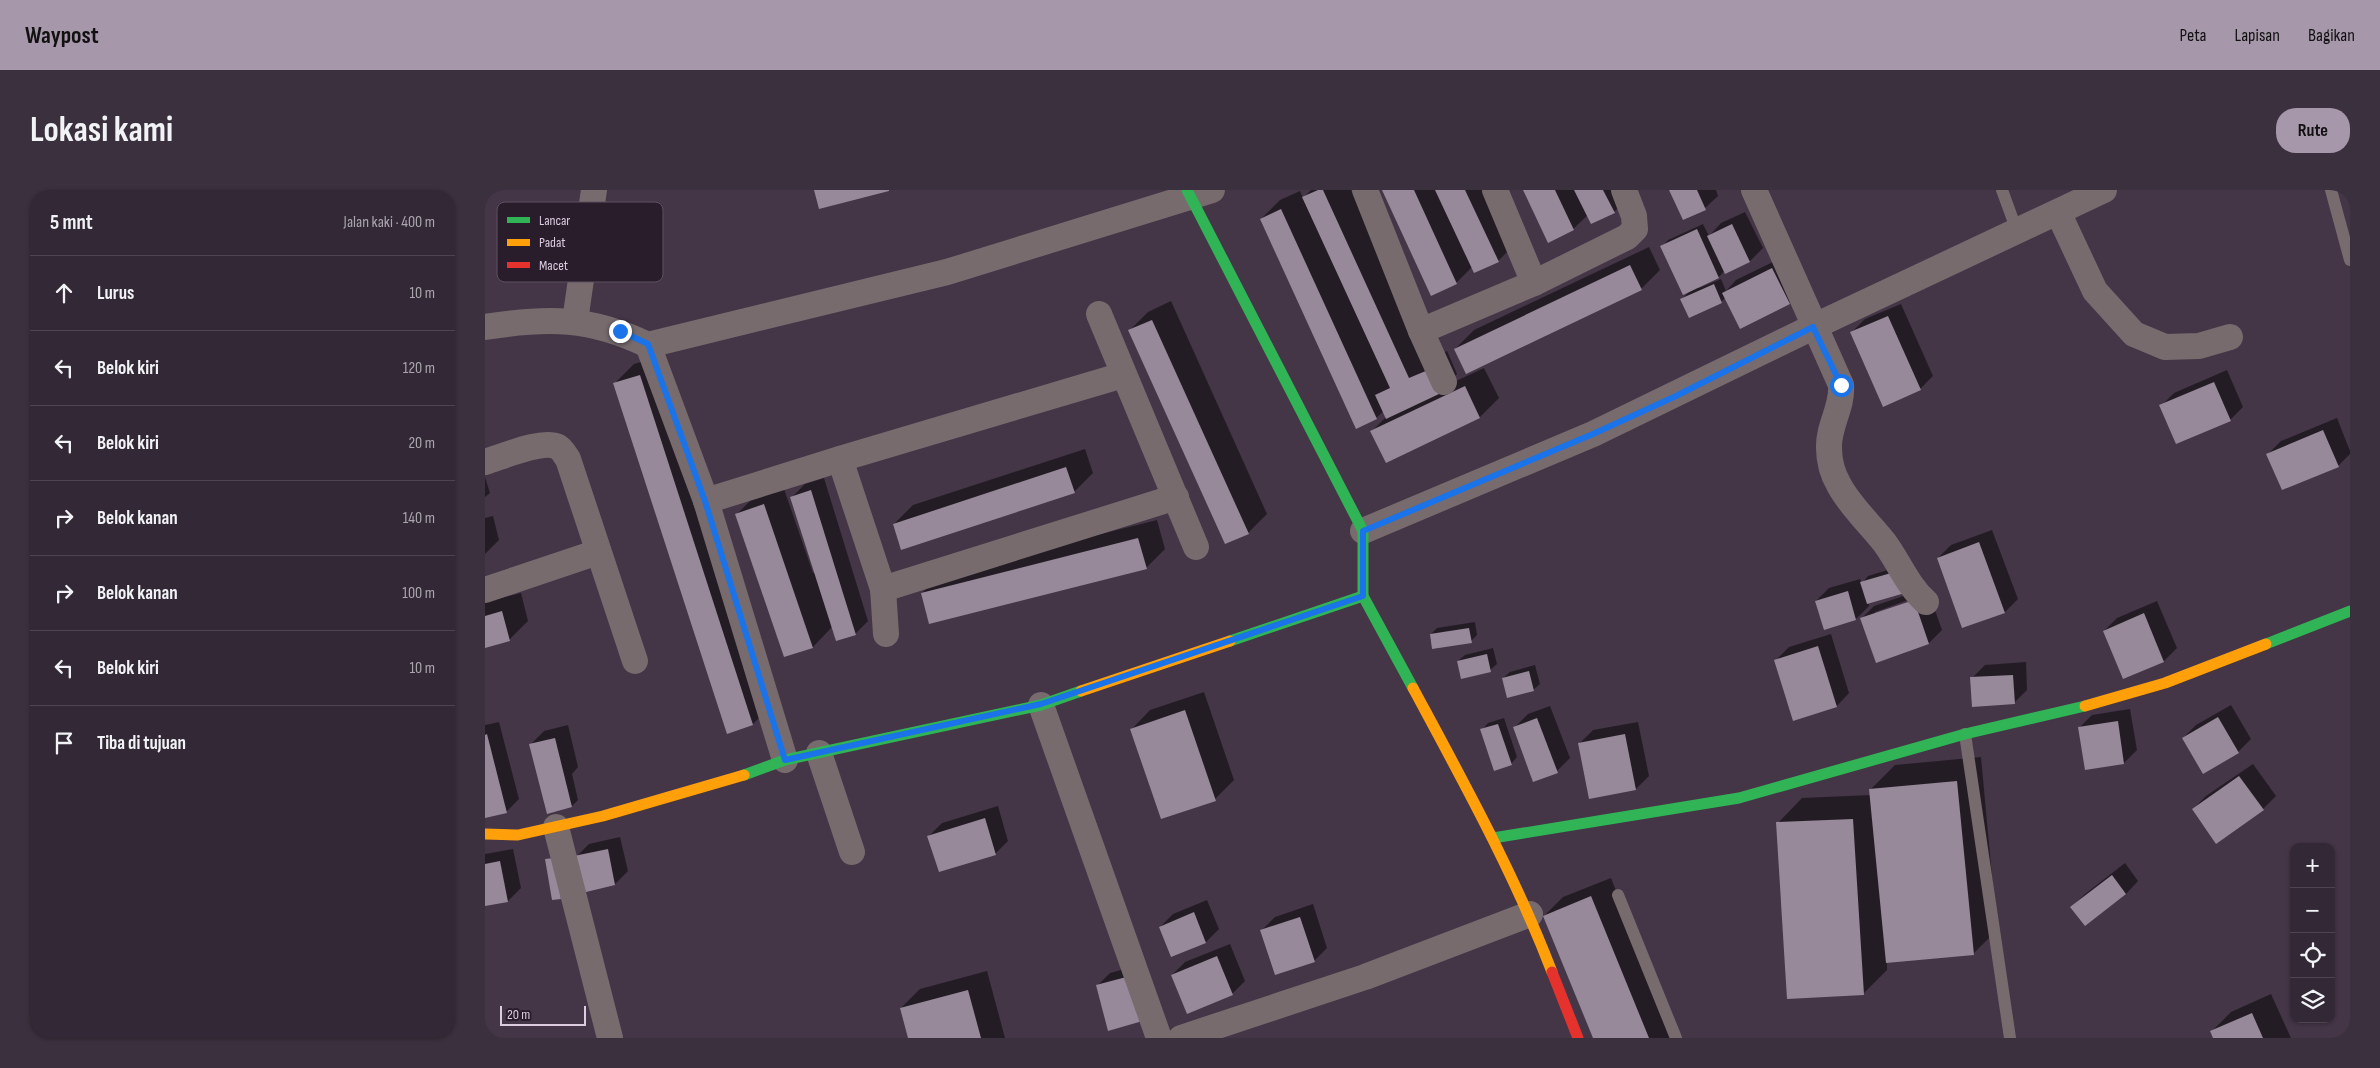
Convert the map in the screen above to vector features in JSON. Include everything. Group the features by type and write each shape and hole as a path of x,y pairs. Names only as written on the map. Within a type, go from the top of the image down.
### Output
{"street":[{"path":"1365,190 1421,331 1444,382"},
{"path":"1495,190 1534,283"},
{"path":"1421,331 1534,283 1627,237 1635,229 1634,216 1623,190"},
{"path":"1753,190 1813,327 1841,385 1842,397 1832,426 1828,447 1830,466 1839,486 1886,545 1915,592 1926,602"},
{"path":"1363,531 1593,434 1676,396 1813,327 2104,190"},
{"path":"485,327 539,320 575,321 620,331 648,344 947,272 1195,192 1363,531 1363,596 1493,838 1530,914 1579,1038"},
{"path":"2057,212 2095,290 2134,334 2165,348 2199,346 2231,337"},
{"path":"575,321 581,282"},
{"path":"1099,314 1196,547"},
{"path":"648,344 705,501 785,760"},
{"path":"705,501 839,459 1123,375"},
{"path":"485,462 540,445 551,445 560,448 568,460 635,661"},
{"path":"839,459 883,589 886,634"},
{"path":"883,589 1176,497"},
{"path":"485,590 598,552"},
{"path":"485,834 518,835 556,827 725,782 785,760 1041,704 1363,596"},
{"path":"1493,838 1739,798 1965,734 2058,714 2165,683 2350,611"},
{"path":"1041,704 1159,1038"},
{"path":"819,753 852,852"},
{"path":"556,827 610,1038"},
{"path":"1181,1038 1365,977 1530,914"}],"lane":[{"path":"2002,190 2017,231"},
{"path":"2331,190 2350,260"},
{"path":"1965,734 2010,1038"},
{"path":"1618,895 1676,1038"}],"building":[{"path":"814,190 889,190 889,191 819,209"},
{"path":"1318,190 1323,190 1409,378 1428,370 1439,394 1386,419 1375,395 1390,388 1302,197"},
{"path":"1382,190 1414,190 1457,284 1431,296"},
{"path":"1435,190 1465,190 1499,262 1474,273"},
{"path":"1523,190 1555,190 1574,230 1548,243"},
{"path":"1574,190 1603,190 1615,213 1591,224"},
{"path":"1669,190 1697,190 1706,210 1683,220"},
{"path":"1281,209 1377,419 1356,429 1260,219"},
{"path":"1732,224 1750,262 1725,274 1707,236"},
{"path":"1697,229 1719,278 1683,295 1660,246"},
{"path":"1630,265 1642,290 1466,374 1454,349"},
{"path":"1772,268 1790,304 1740,329 1722,293"},
{"path":"1714,284 1722,303 1689,318 1680,299"},
{"path":"1888,316 1921,390 1883,407 1850,332"},
{"path":"1152,320 1249,534 1225,544 1128,330"},
{"path":"640,375 753,725 727,734 613,383"},
{"path":"2214,382 2231,421 2176,444 2159,405"},
{"path":"1465,386 1480,418 1386,463 1370,431"},
{"path":"2323,430 2339,467 2282,490 2266,454"},
{"path":"1066,467 1075,493 901,550 893,524"},
{"path":"811,490 856,635 836,641 790,497"},
{"path":"764,504 813,648 784,657 735,514"},
{"path":"1138,538 1147,569 929,624 921,593"},
{"path":"1979,542 2005,613 1962,628 1937,558"},
{"path":"1898,571 1905,593 1867,604 1860,582"},
{"path":"1848,591 1856,620 1824,630 1815,601"},
{"path":"1914,600 1929,644 1876,663 1860,618"},
{"path":"502,611 510,641 485,648 485,616"},
{"path":"2144,613 2164,662 2123,679 2103,631"},
{"path":"1469,628 1472,643 1432,649 1430,634"},
{"path":"1818,646 1837,707 1793,721 1774,660"},
{"path":"1487,654 1491,672 1461,679 1457,661"},
{"path":"1529,671 1534,691 1507,698 1502,678"},
{"path":"2013,675 2015,704 1972,707 1970,677"},
{"path":"1185,710 1216,801 1161,819 1130,729"},
{"path":"2218,717 2239,753 2203,774 2182,738"},
{"path":"1537,718 1558,773 1533,782 1513,727"},
{"path":"2118,721 2124,764 2085,770 2078,727"},
{"path":"1498,724 1512,765 1494,771 1480,729"},
{"path":"487,734 507,813 485,818 485,735"},
{"path":"1625,734 1636,790 1589,799 1578,743"},
{"path":"555,738 572,807 547,814 529,744"},
{"path":"2239,776 2264,810 2216,844 2192,809"},
{"path":"1957,781 1974,955 1886,963 1869,789"},
{"path":"985,818 996,855 939,872 927,836"},
{"path":"1853,819 1864,995 1787,999 1776,822"},
{"path":"608,849 615,885 582,893 574,856"},
{"path":"554,858 561,899 552,900 545,859"},
{"path":"500,861 508,902 485,906 485,864"},
{"path":"2112,875 2126,894 2085,926 2070,907"},
{"path":"1591,896 1649,1038 1593,1038 1543,916"},
{"path":"1194,912 1206,943 1171,957 1159,927"},
{"path":"1300,917 1315,962 1275,975 1260,930"},
{"path":"1217,956 1233,995 1187,1014 1171,975"},
{"path":"1134,975 1146,1020 1108,1031 1096,985"},
{"path":"968,990 981,1038 908,1038 900,1008"},
{"path":"2252,1013 2263,1038 2213,1038 2210,1031"}],"traffic: fast":[{"path":"1187,190 1363,531 1363,596 1413,688"},
{"path":"1230,641 1363,596"},
{"path":"2266,644 2350,611"},
{"path":"744,775 785,760 1041,705 1081,691"},
{"path":"1493,838 1739,798 1965,734 2085,706"}],"traffic: slow":[{"path":"1081,691 1230,641"},
{"path":"2085,706 2165,683 2266,644"},
{"path":"1413,688 1505,863 1552,972"},
{"path":"485,834 518,835 603,816 744,775"}],"traffic: jam":[{"path":"1552,972 1578,1038"}],"route":[{"path":"620,331 648,344 705,501 785,760 911,734 1041,704 1363,596 1363,531 1593,434 1676,396 1813,327 1841,385"}]}
